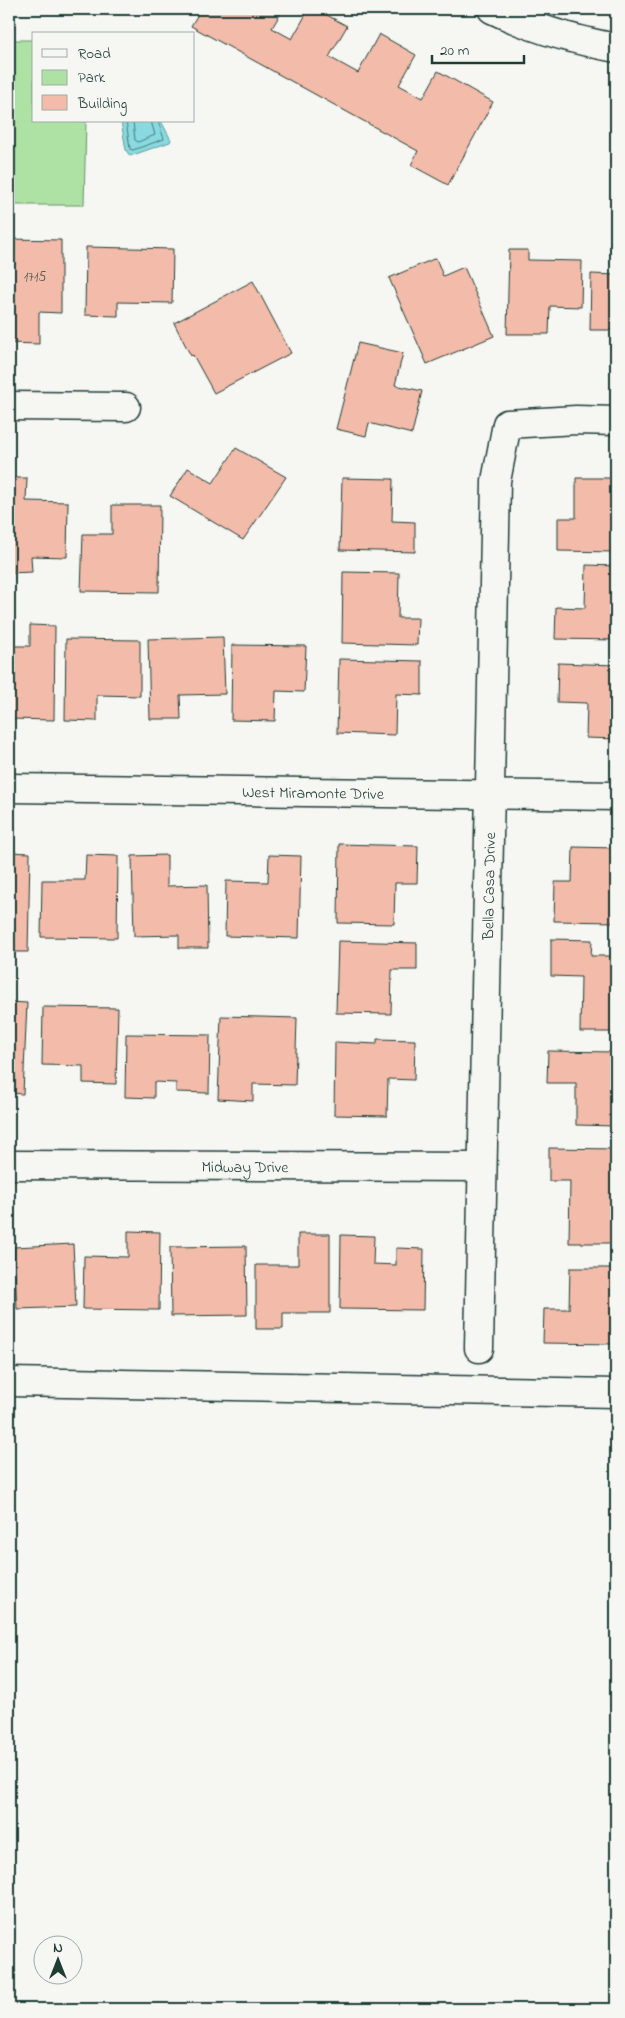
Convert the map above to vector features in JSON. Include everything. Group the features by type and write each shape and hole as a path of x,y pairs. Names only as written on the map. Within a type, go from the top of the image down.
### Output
{"street":[{"path":"492,9 545,31 616,48"},
{"path":"9,406 126,407"},
{"name":"Bella Casa Drive","path":"479,1348 496,481 506,424 576,420 616,421"},
{"name":"West Miramonte Drive","path":"9,788 616,796"},
{"name":"Midway Drive","path":"9,1165 482,1167"},
{"path":"9,1382 616,1393"}],"green space":[{"path":"9,40 32,40 32,122 86,122 84,205 9,205"}],"water":[{"path":"121,122 162,122 171,140 130,156 126,150"}],"building":[{"path":"201,9 283,9 272,28 292,39 309,9 316,9 347,26 329,57 358,73 379,34 416,55 399,85 423,98 438,71 493,102 448,185 411,165 418,151 191,26"},
{"path":"9,239 61,240 61,313 39,312 39,344 9,343"},
{"path":"86,247 173,249 172,303 118,302 118,316 85,315"},
{"path":"509,250 528,250 528,260 582,261 581,307 550,306 549,334 507,334"},
{"path":"436,258 443,276 464,267 494,336 427,364 389,278"},
{"path":"591,274 616,275 616,330 590,330"},
{"path":"253,281 291,353 214,393 193,355 191,356 174,323"},
{"path":"358,343 403,353 395,385 422,391 412,434 369,423 366,436 336,429"},
{"path":"236,448 286,477 243,540 170,496 188,468 213,483"},
{"path":"9,478 27,478 26,501 68,502 67,557 31,556 32,572 9,573"},
{"path":"342,478 393,479 392,521 415,522 415,552 340,550"},
{"path":"576,478 616,478 616,552 558,551 558,518 576,518"},
{"path":"112,505 160,505 159,592 81,591 83,534 112,534"},
{"path":"586,565 616,566 616,640 555,639 556,607 585,608"},
{"path":"343,572 399,573 398,618 418,618 417,645 342,643"},
{"path":"30,625 55,626 54,720 10,719 9,646 30,646"},
{"path":"223,637 225,694 180,695 181,719 150,719 148,639"},
{"path":"66,639 140,640 140,696 97,695 97,721 65,720"},
{"path":"232,645 306,646 304,692 276,691 275,721 231,720"},
{"path":"339,659 422,661 422,695 396,694 395,735 337,733"},
{"path":"558,663 616,665 616,739 586,738 587,703 557,702"},
{"path":"339,844 418,846 417,883 395,883 394,924 338,923"},
{"path":"573,847 616,848 616,922 554,921 555,882 572,882"},
{"path":"9,852 30,853 28,952 9,952"},
{"path":"86,855 118,856 117,938 41,937 42,880 85,880"},
{"path":"167,855 167,886 207,885 208,948 179,948 179,935 134,936 132,856"},
{"path":"269,855 301,856 299,938 225,936 226,881 268,882"},
{"path":"551,939 592,940 591,956 616,956 616,1032 580,1032 581,977 551,976"},
{"path":"338,941 417,943 417,970 392,970 391,1014 336,1013"},
{"path":"9,1002 27,1003 23,1094 9,1093"},
{"path":"43,1007 118,1008 116,1084 83,1083 83,1066 42,1065"},
{"path":"221,1016 297,1018 295,1085 253,1084 253,1101 218,1099"},
{"path":"126,1034 210,1035 209,1093 176,1092 176,1083 154,1082 154,1098 125,1097"},
{"path":"377,1039 415,1040 414,1080 388,1079 387,1116 334,1115 335,1042 377,1044"},
{"path":"548,1051 616,1052 616,1126 576,1125 576,1083 547,1083"},
{"path":"549,1148 616,1149 616,1243 569,1243 570,1181 549,1181"},
{"path":"128,1231 160,1232 159,1310 83,1309 84,1256 128,1257"},
{"path":"298,1234 330,1234 330,1313 283,1313 283,1329 256,1329 256,1265 298,1265"},
{"path":"341,1235 374,1236 373,1264 396,1265 396,1248 424,1249 423,1310 340,1309"},
{"path":"73,1244 76,1307 17,1309 14,1247"},
{"path":"246,1246 247,1315 171,1316 170,1247"},
{"path":"570,1268 616,1268 616,1344 543,1343 544,1309 569,1309"}]}
